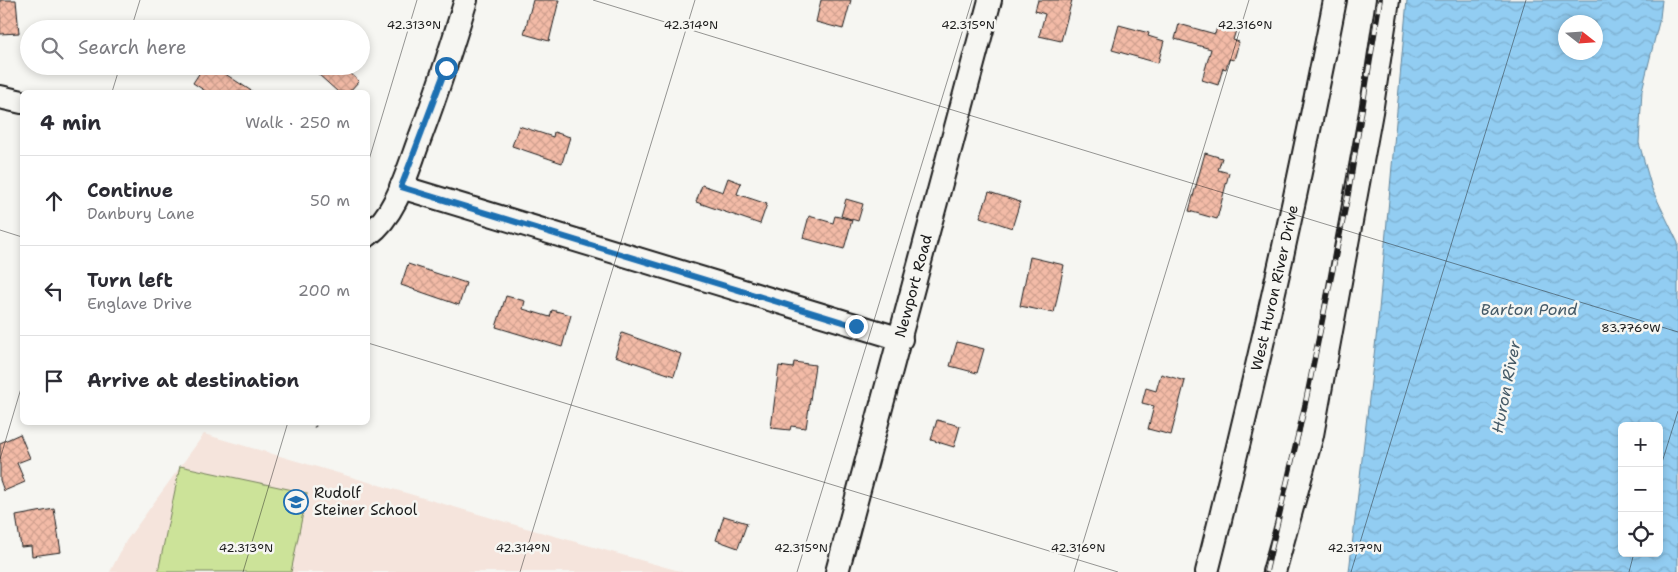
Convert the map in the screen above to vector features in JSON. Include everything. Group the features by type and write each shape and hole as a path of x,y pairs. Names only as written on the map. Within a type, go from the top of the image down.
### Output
{"street":[{"path":"370,233 383,220 401,187 446,68 466,0"},
{"name":"Newport Road","path":"837,572 901,339 990,0"},
{"path":"1274,572 1312,435 1371,112 1388,0"},
{"name":"West Huron River Drive","path":"1207,572 1294,209 1330,1"},
{"path":"0,97 20,102"},
{"path":"401,187 901,339"}],"shaded area":[{"name":"Rudolf Steiner School","path":"204,434 683,572 110,572 126,541"}],"green space":[{"path":"180,466 307,493 291,572 158,572"}],"water":[{"name":"Barton Pond","path":"1407,0 1662,0 1660,18 1642,90 1639,143 1652,189 1678,243 1678,572 1349,572 1378,321"}],"building":[{"path":"0,0 16,0 19,33 0,34"},
{"path":"533,0 559,0 549,41 524,34"},
{"path":"821,0 851,0 843,29 816,22"},
{"path":"1038,0 1072,0 1061,41 1039,36 1045,14 1035,11"},
{"path":"1179,24 1215,34 1218,24 1236,30 1233,40 1239,42 1234,60 1229,59 1226,69 1223,68 1218,85 1202,80 1211,49 1175,39"},
{"path":"1119,25 1149,33 1148,36 1164,41 1158,63 1112,50"},
{"path":"198,75 227,75 250,90 204,90 193,83"},
{"path":"319,75 352,75 359,81 351,90 336,90"},
{"path":"519,126 553,137 554,132 570,137 562,163 512,146"},
{"path":"1205,153 1222,158 1218,170 1229,173 1217,219 1189,211"},
{"path":"728,178 741,183 737,194 767,204 760,224 696,202 702,185 723,192"},
{"path":"989,192 1020,202 1012,228 980,217"},
{"path":"846,199 863,204 858,221 841,216"},
{"path":"809,216 833,223 835,216 852,220 844,249 803,238"},
{"path":"1030,257 1064,265 1054,313 1020,306"},
{"path":"408,264 466,283 459,305 401,285"},
{"path":"506,296 525,301 523,309 550,317 552,310 571,315 562,347 496,327"},
{"path":"622,333 681,354 674,376 615,356"},
{"path":"957,342 984,349 977,373 950,366"},
{"path":"794,362 815,365 806,428 791,426 790,430 771,428 779,366 793,368"},
{"path":"1161,374 1185,381 1171,435 1148,429 1154,406 1142,403 1146,388 1156,391"},
{"path":"937,420 960,426 954,447 931,440"},
{"path":"20,434 30,458 17,463 25,482 4,491 0,480 0,443"},
{"path":"54,509 61,552 32,556 31,546 21,547 16,516"},
{"path":"724,516 747,523 738,548 716,540"}],"railway":[{"path":"1266,572 1305,405 1348,195 1380,0"}],"place":[{"name":"Rudolf Steiner School","path":"296,502"}],"route":[{"path":"446,68 401,187 856,326"}],"water label":[{"name":"Huron River","path":"1506,387"}]}
